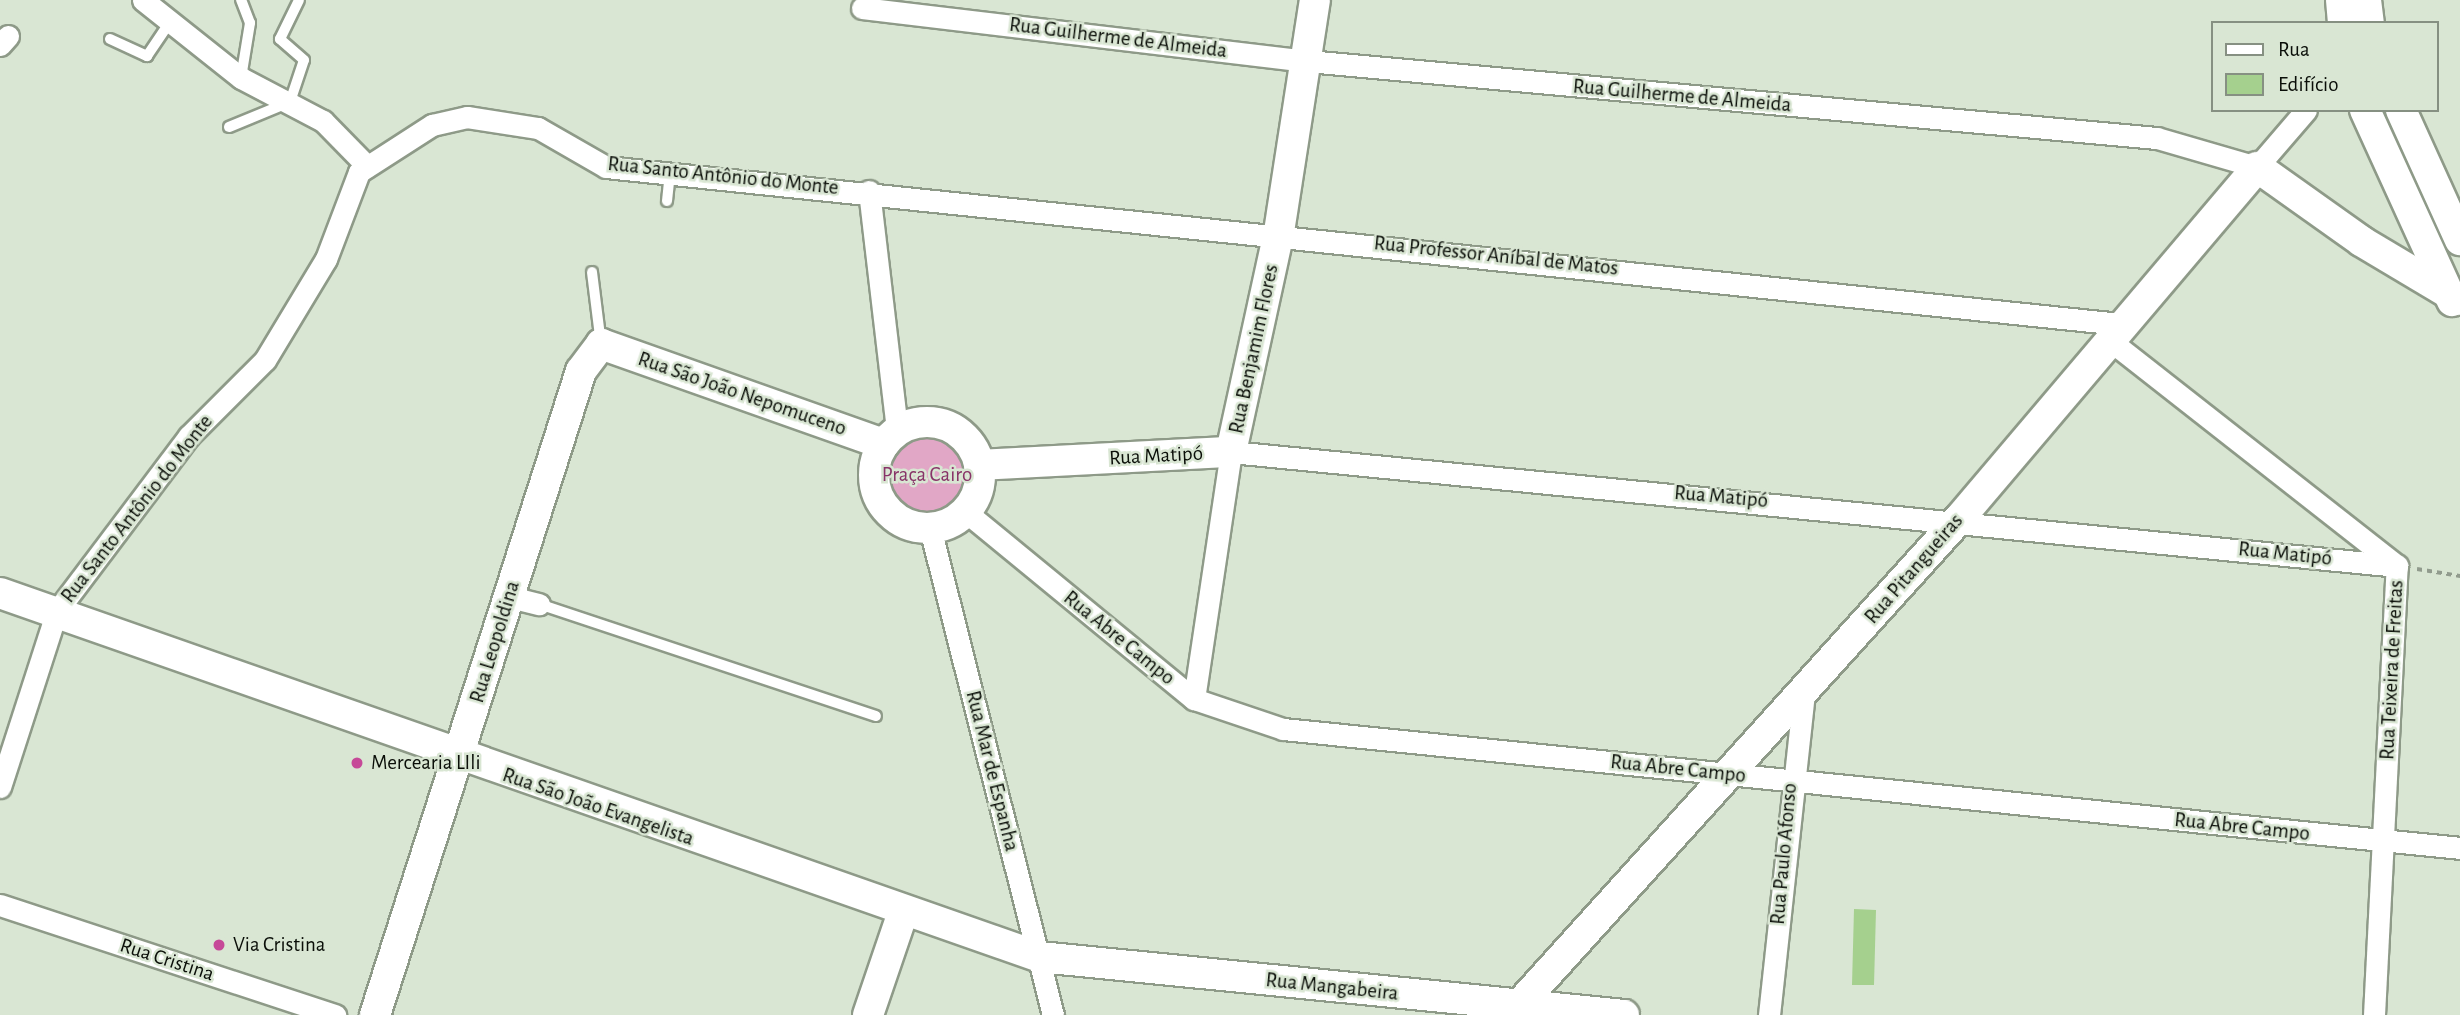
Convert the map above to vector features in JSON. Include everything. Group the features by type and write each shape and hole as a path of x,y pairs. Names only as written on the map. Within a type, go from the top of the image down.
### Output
{"street":[{"path":"143,0 241,78 323,121 367,166"},
{"name":"Rua Benjamim Flores","path":"1194,699 1231,452 1279,232 1315,0"},
{"path":"2341,0 2343,21"},
{"path":"2366,0 2369,21"},
{"name":"Rua Guilherme de Almeida","path":"862,8 1307,61 2157,138 2257,167 2457,305"},
{"name":"Rua Pitangueiras","path":"1515,1010 1726,774 1804,694 1959,519 2115,331 2304,112"},
{"path":"2366,112 2457,305"},
{"path":"2402,112 2460,240"},
{"name":"Rua Santo Antônio do Monte","path":"0,788 57,611 189,436 265,360 326,259 367,166 432,125 467,117 538,128 606,167 869,191"},
{"path":"869,191 891,437 874,471 880,500 901,521 930,527 966,512 979,487 979,465 973,448 948,426 913,424 891,437"},
{"name":"Rua Professor Aníbal de Matos","path":"869,191 1279,232 2115,331"},
{"name":"Rua Teixeira de Freitas","path":"2115,331 2397,566 2374,1015"},
{"name":"Rua São João Nepomuceno","path":"601,344 891,437"},
{"name":"Rua Leopoldina","path":"375,1015 581,370 601,344"},
{"name":"Rua Matipó","path":"979,465 1231,452 1959,519 2397,566"},
{"name":"Rua Abre Campo","path":"966,512 1194,699 1283,729 1791,783 2460,848"},
{"name":"Rua Mar de Espanha","path":"930,527 1053,1015"},
{"name":"Rua São João Evangelista","path":"0,593 57,611 459,758 1040,957"},
{"path":"510,597 538,604"},
{"name":"Rua Paulo Afonso","path":"1769,1015 1791,783 1804,694"},
{"name":"Rua Cristina","path":"0,905 335,1015"},
{"path":"868,1015 903,912"},
{"name":"Rua Mangabeira","path":"1040,957 1515,1010 1624,1015"}],"lane":[{"path":"241,0 250,23 241,78"},
{"path":"229,127 290,102 304,60 280,38 299,0"},
{"path":"110,39 147,56 169,23"},
{"path":"667,201 670,173"},
{"path":"592,272 601,344"},
{"path":"538,604 876,716"}],"path":[{"path":"2397,566 2460,576"}],"green space":[{"name":"Praça Cairo","path":"918,428 936,428 961,441 971,457 974,475 971,493 961,509 936,522 918,522 893,509 880,484 880,466 893,441"}],"building":[{"path":"1854,909 1876,910 1874,985 1852,985"}],"place":[{"name":"Mercearia LIli","path":"357,763"},
{"name":"Via Cristina","path":"219,945"}]}
